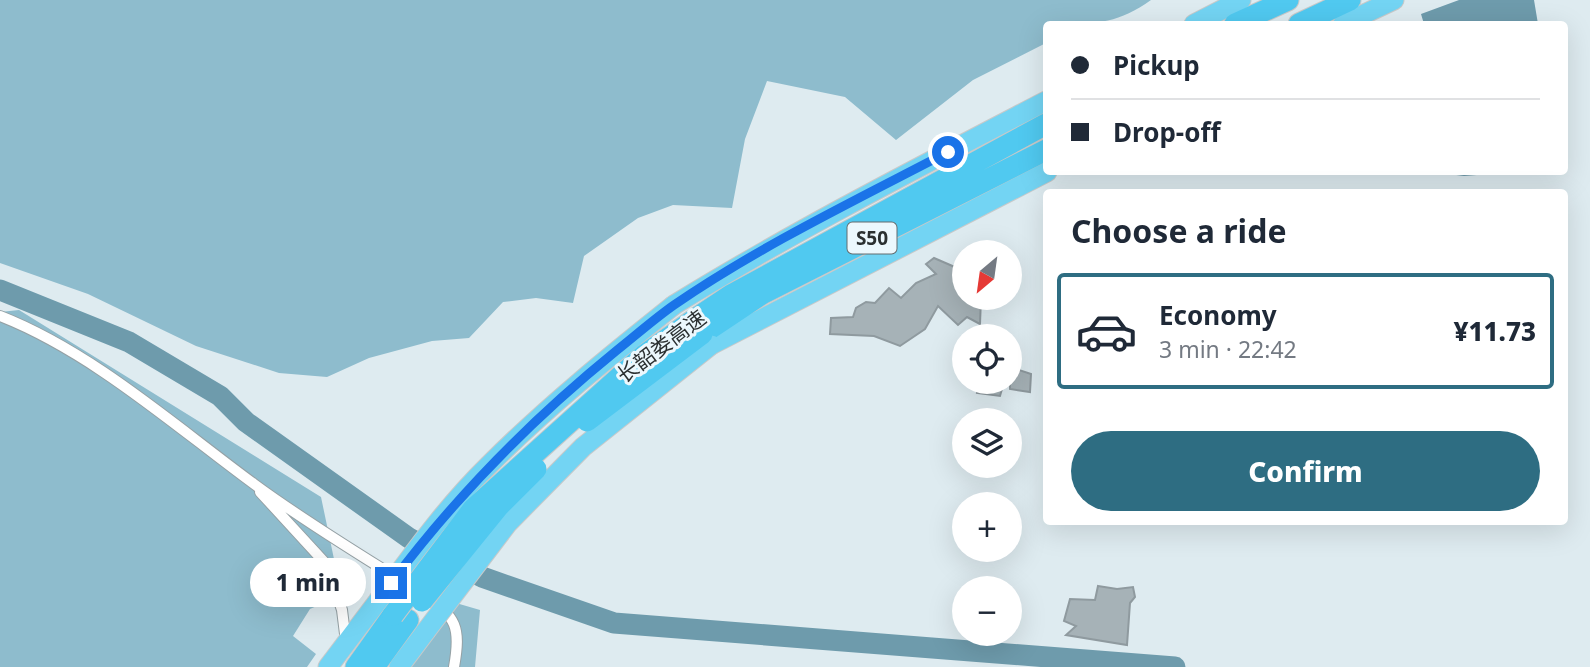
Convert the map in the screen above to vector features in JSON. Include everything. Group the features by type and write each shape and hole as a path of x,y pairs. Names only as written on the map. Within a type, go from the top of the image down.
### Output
{"highway":[{"path":"1200,21 1241,0"},
{"path":"1242,21 1288,0"},
{"path":"1305,21 1350,0"},
{"path":"1349,21 1394,0"},
{"path":"399,667 401,617 432,529 487,466 563,393 674,305 874,191 1043,103"},
{"name":"长韶娄高速","path":"703,333 731,295 1043,126"},
{"name":"长韶娄高速","path":"374,667 401,617 473,509 644,355 703,333 762,294 1043,152"},
{"path":"328,667 346,642 401,617 509,523 583,447 703,333 1043,174"},
{"name":"长韶娄高速","path":"356,667 401,617"}],"street":[{"path":"0,316 22,325 102,373 255,485 438,604 457,626 454,667"},
{"path":"255,485 327,565 342,610 346,642"}],"shaded area":[{"path":"0,0 1151,0 1126,15 1105,21 1043,21 1043,45 973,80 896,140 845,97 767,81 745,139 732,208 673,205 638,218 584,256 573,303 536,298 503,302 469,338 432,341 369,358 327,377 279,373 196,346 88,294 0,263"},
{"path":"1459,0 1534,0 1538,21 1423,21 1421,14"},
{"path":"19,310 321,497 334,559 348,592 310,609 293,636 316,654 307,667 0,667 0,312"},
{"path":"456,603 480,610 475,667 410,667"}],"building":[{"path":"934,258 952,266 952,310 981,310 980,324 967,317 957,324 938,306 925,329 900,346 874,336 830,334 831,318 853,317 856,308 866,302 875,303 889,288 901,298 916,283 936,274 926,264"},
{"path":"1022,371 1031,374 1030,392 1022,391"},
{"path":"1098,586 1117,589 1133,587 1135,597 1130,603 1127,645 1066,635 1076,626 1064,621 1070,599 1095,600"}],"waterway":[{"path":"0,290 129,342 220,396 246,422 409,538 482,577 614,623 1175,667"}],"route":[{"path":"391,583 432,529 487,466 563,393 674,305 736,267 948,152"}]}
